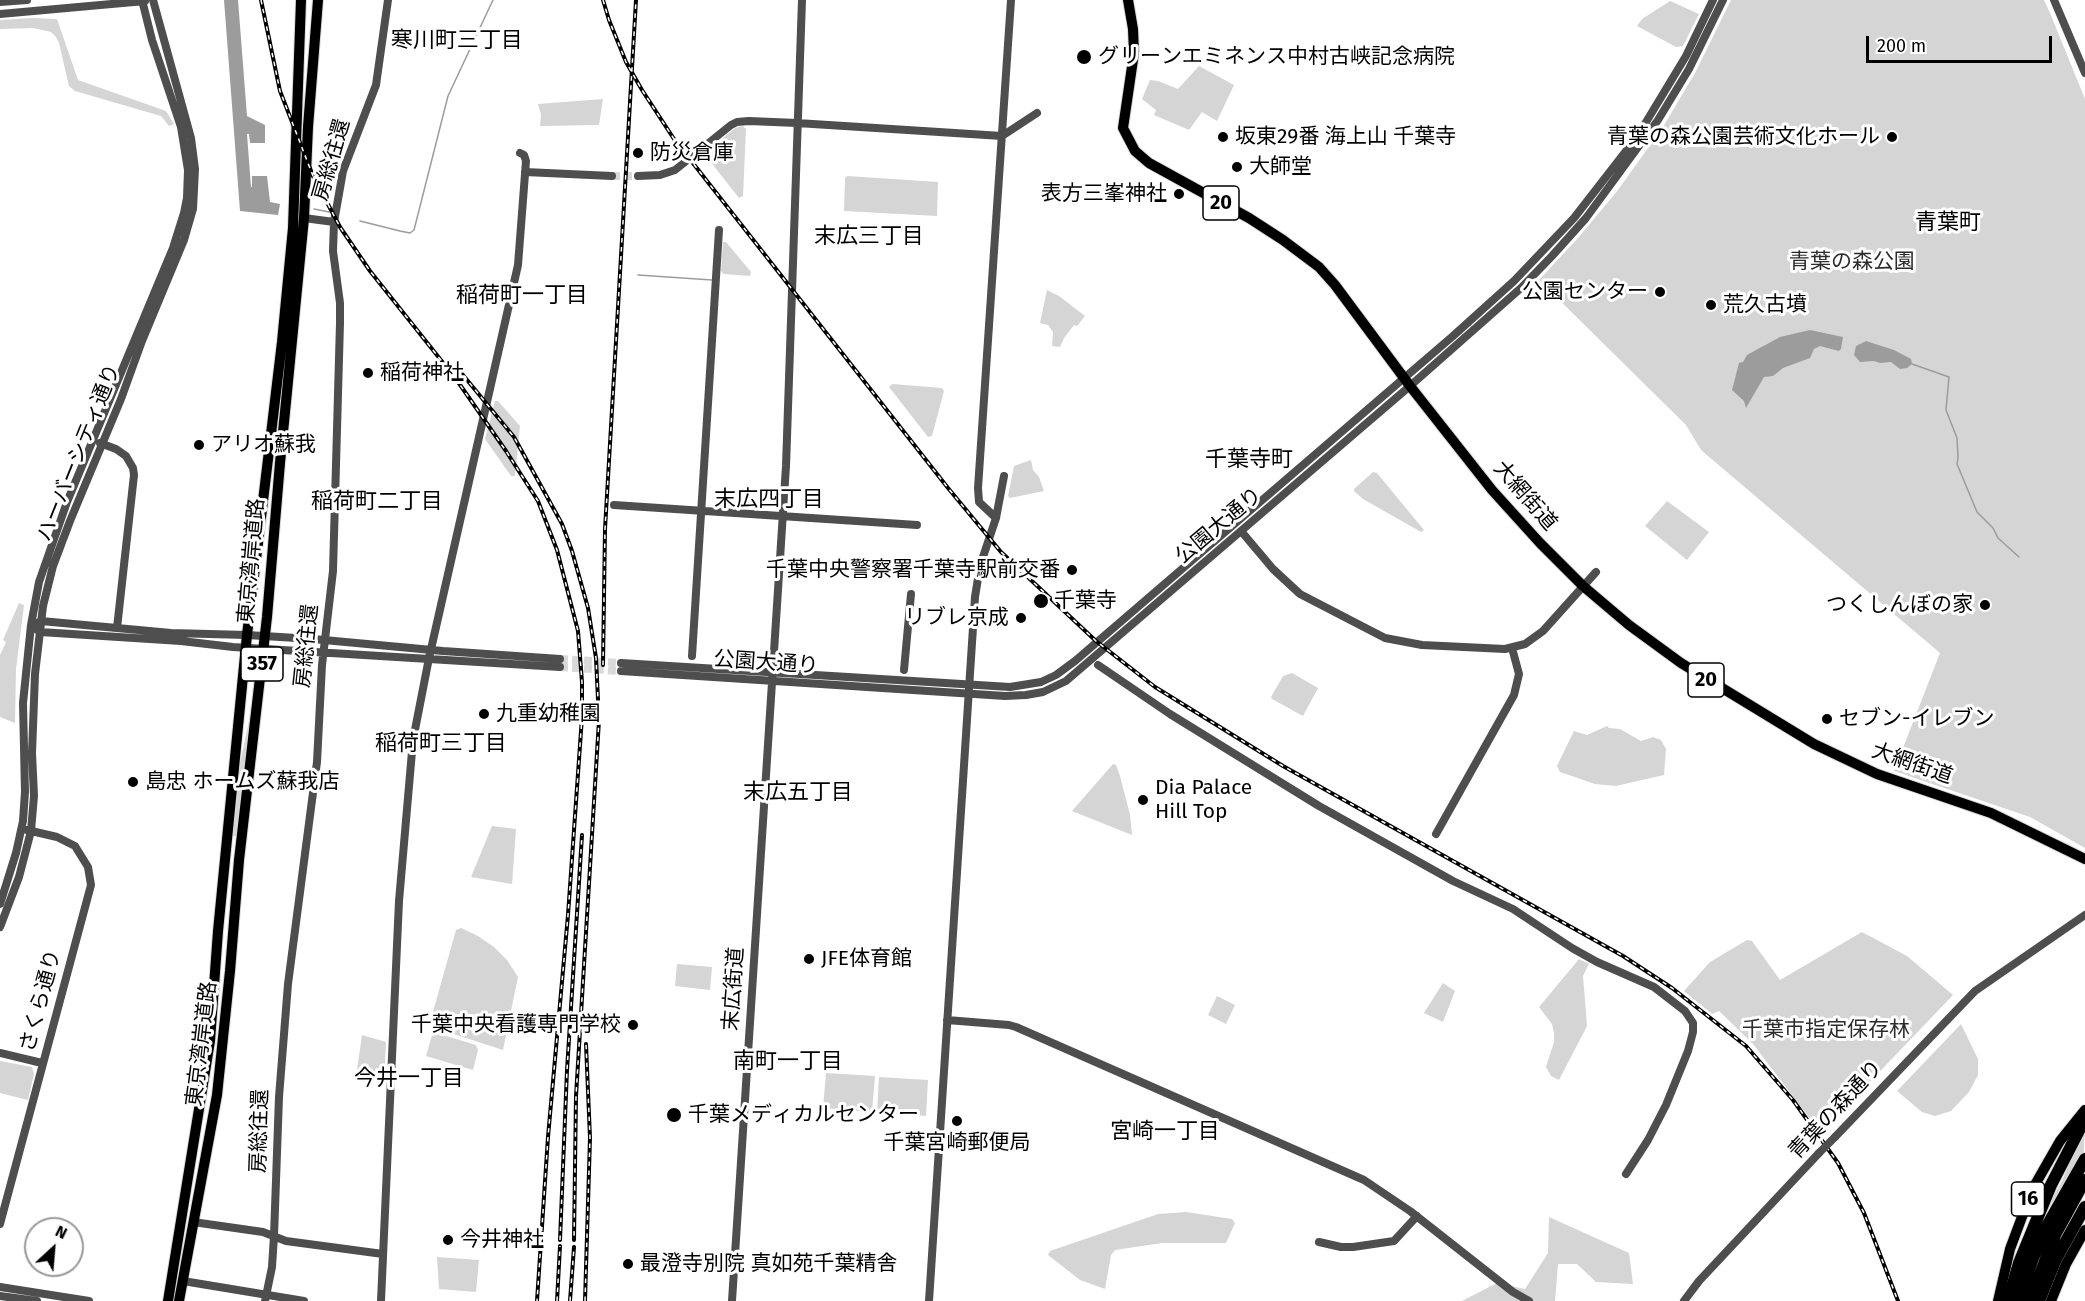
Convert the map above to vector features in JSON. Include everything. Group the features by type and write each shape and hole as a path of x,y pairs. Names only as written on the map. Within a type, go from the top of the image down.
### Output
{"highway":[{"path":"2008,1301 2019,1263 2051,1185 2085,1119"},
{"path":"2018,1301 2047,1226 2085,1159"},
{"path":"2030,1301 2055,1235 2085,1180"},
{"path":"2039,1301 2056,1259 2085,1207"}],"main road":[{"name":"東京湾岸道路","path":"168,1301 210,1041 219,922 247,634 291,258 301,0"},
{"name":"東京湾岸道路","path":"179,1301 217,1095 239,860 264,649 304,218 308,127 318,0"},
{"name":"大網街道","path":"1128,0 1134,53 1123,128 1135,151 1149,163 1249,218 1311,261 1335,285 1468,461 1516,518 1583,586 1629,625 1681,663 1845,761 1991,813 2085,859"},
{"name":"16","path":"1998,1301 2010,1249 2032,1190 2060,1141 2085,1110"},
{"path":"2051,1301 2066,1264 2085,1230"}],"street":[{"path":"0,2 27,0"},
{"path":"0,14 147,0"},
{"name":"ハーバーシティ通り","path":"0,927 19,877 31,831 34,796 33,702 41,621 53,566 179,232 187,198 188,170 181,127 152,40 147,0"},
{"name":"房総往還","path":"266,1298 274,1236 279,1097 288,984 317,762 323,652 333,571 340,323 340,303 333,250 334,222 343,171 376,85 388,0"},
{"name":"末広街道","path":"732,1301 783,516 802,0"},
{"path":"996,518 984,509 978,496 1011,0"},
{"name":"公園大通り","path":"772,676 969,695 1026,695 1043,692 1066,681 1241,531 1407,382 1514,281 1574,218 1637,137 1686,56 1713,0"},
{"name":"公園大通り","path":"621,667 1018,687 1041,682 1061,672 1521,288 1581,224 1658,120 1690,66 1723,0"},
{"path":"2054,0 2085,73"},
{"path":"1690,66 1686,56 1698,50"},
{"path":"638,176 660,176 675,170 737,122 797,123 1002,136 1037,113"},
{"path":"381,1301 401,868 413,740 430,654 518,265 526,158 520,153"},
{"path":"525,172 612,176"},
{"path":"304,218 334,222"},
{"path":"692,656 719,230"},
{"path":"98,442 126,456 134,475 117,628"},
{"name":"ハーバーシティ通り","path":"0,904 21,829 25,792 23,703 31,625 39,582 50,548 98,442"},
{"path":"929,1301 975,597 978,574 996,518 1004,476"},
{"path":"614,505 917,525"},
{"path":"1241,531 1273,569 1300,594 1385,639 1422,645 1512,648 1526,644 1537,636 1596,572"},
{"path":"904,670 910,594"},
{"path":"31,625 41,621 171,633 247,634 325,640 430,654"},
{"path":"31,625 40,632 181,640 246,648 430,654 560,663"},
{"path":"1436,834 1514,695 1519,674 1512,648"},
{"path":"1098,665 1170,714 1318,806 1454,881 1514,909 1597,962 1654,987 1685,1011 1693,1023 1688,1051 1662,1113 1626,1174"},
{"name":"さくら通り","path":"0,1224 91,880 86,861 75,846 57,837 21,829"},
{"name":"青葉の森通り","path":"1684,1301 1699,1281 1974,991 2085,915"},
{"path":"947,1020 1016,1027 1357,1176 1417,1216 1513,1292 1529,1301"},
{"path":"0,1053 42,1063"},
{"path":"1319,1242 1353,1248 1394,1241 1417,1216"},
{"path":"193,1222 263,1232 286,1241 384,1254"},
{"path":"183,1281 266,1298 304,1301"},
{"path":"0,1287 90,1301"},
{"path":"0,1296 37,1301"}],"green space":[{"name":"青葉の森公園","path":"1731,0 2044,0 2050,13 2085,99 2085,848 2030,817 1894,771 1940,653 1701,450 1686,425 1539,280 1618,190 1663,127 1695,73"},
{"path":"1670,1 1699,14 1683,46 1676,47 1637,26 1642,19"},
{"path":"57,19 78,80 166,111 174,124 169,126 161,116 75,91 69,86 59,43 51,32 33,28 0,29 0,20"},
{"path":"1199,66 1234,85 1217,121 1202,112 1189,130 1154,115 1156,110 1142,99 1150,80 1178,89"},
{"path":"603,99 599,125 540,126 541,115 538,104"},
{"path":"743,126 746,129 743,196 739,198 706,156 706,152 735,128"},
{"path":"847,176 938,182 937,216 844,211 845,178"},
{"path":"723,242 726,242 751,272 750,276 724,274 721,271"},
{"path":"1047,290 1059,296 1085,316 1077,326 1074,325 1060,347 1052,346 1053,332 1048,325 1040,323"},
{"path":"892,384 942,388 944,391 932,436 928,437 889,387"},
{"path":"495,401 498,401 520,426 515,476 511,476 485,439"},
{"path":"1031,460 1033,470 1039,477 1044,491 1010,498 1008,496 1014,466"},
{"path":"1373,472 1377,473 1424,530 1421,532 1363,499 1354,491"},
{"path":"1667,501 1709,532 1687,560 1645,526"},
{"path":"19,603 24,605 16,669 15,723 0,717 0,655 6,642 3,640"},
{"path":"255,669 237,836 233,836 238,773 249,721"},
{"path":"1292,673 1318,688 1303,716 1271,697 1283,676"},
{"path":"1607,726 1620,729 1641,741 1653,737 1661,740 1666,749 1664,775 1616,786 1595,784 1560,772 1557,766 1574,731 1587,735"},
{"path":"1113,764 1116,765 1120,776 1130,815 1132,835 1072,811"},
{"path":"492,826 516,829 512,884 471,877"},
{"path":"461,928 494,947 507,960 518,977 503,1050 429,1026 456,930"},
{"name":"千葉市指定保存林","path":"1862,932 1907,956 1953,995 1821,1133 1753,1044 1719,1011 1712,1014 1684,991 1710,962 1747,940 1752,941 1780,980"},
{"path":"1579,959 1589,964 1583,976 1587,1026 1559,1080 1551,1076 1546,1067 1554,1042 1554,1033 1552,1024 1539,1007"},
{"path":"677,964 712,967 710,990 675,986"},
{"path":"1443,983 1455,991 1443,1022 1424,1013"},
{"path":"1217,996 1235,1005 1226,1024 1208,1015"},
{"name":"千葉市指定保存林","path":"1961,1024 1978,1059 1978,1075 1969,1092 1951,1111 1935,1116 1922,1112 1897,1091"},
{"path":"433,1032 476,1045 478,1050 473,1070 426,1056"},
{"path":"362,1035 386,1042 384,1081 356,1077"},
{"path":"0,1061 32,1067 34,1074 28,1100 0,1093"},
{"path":"826,1073 875,1076 872,1112 823,1108"},
{"path":"879,1077 928,1080 926,1116 877,1112"},
{"path":"2085,1127 2084,1151 2018,1277 2052,1198 2062,1181"},
{"path":"1186,1212 1232,1219 1235,1223 1226,1243 1162,1243 1115,1250 1111,1255 1105,1289 1080,1280 1048,1255 1050,1251 1158,1214"},
{"path":"1549,1217 1629,1253 1633,1284 1596,1282 1577,1264 1558,1264 1555,1301 1462,1301 1497,1283 1525,1289 1548,1253"},
{"path":"437,1257 479,1260 476,1292 439,1289"}],"shaded area":[{"path":"224,0 238,0 247,116 265,125 265,143 250,143 249,134 247,134 251,187 252,176 267,176 270,202 280,204 278,215 240,211"},
{"path":"1810,330 1843,337 1841,349 1839,351 1820,346 1814,349 1810,358 1783,368 1773,376 1764,377 1746,408 1744,401 1732,390 1739,363 1743,362 1747,355 1780,337"},
{"path":"1866,341 1894,350 1911,359 1912,364 1900,369 1891,362 1860,362 1854,355 1856,346"}],"waterway":[{"path":"360,221 410,233 414,230 448,96 493,0"},
{"path":"314,209 329,212"},
{"path":"638,275 712,280"},
{"path":"1912,364 1949,377 1946,410 1957,438 1957,464 1977,512 1993,528 1998,538 2019,557"}],"tunnel":[{"path":"612,176 638,176"},
{"path":"560,659 621,663"},
{"path":"560,667 621,671"}],"railway":[{"path":"261,0 280,91 313,176 340,227 370,271 456,379 538,501 557,550 578,631 582,717 537,1301"},
{"path":"603,0 626,62 674,139 948,488 1001,552 1096,641 1155,687 1283,766 1623,956 1672,988 1746,1046 1793,1100 1838,1163 1864,1213 1898,1301"},
{"path":"603,665 605,529 636,0"},
{"path":"458,369 514,437 562,524 588,608 596,658 599,720 576,1096 574,1240"},
{"path":"560,1240 567,1070 582,835"},
{"path":"585,1301 590,1138 586,1044"},
{"path":"557,1301 560,1246"},
{"path":"570,1301 574,1247"}],"place":[{"name":"グリーンエミネンス中村古峡記念病院","path":"1084,57"},
{"name":"坂東29番 海上山 千葉寺","path":"1223,137"},
{"name":"青葉の森公園芸術文化ホール","path":"1892,137"},
{"name":"防災倉庫","path":"638,153"},
{"name":"大師堂","path":"1237,167"},
{"name":"表方三峯神社","path":"1179,194"},
{"name":"公園センター","path":"1660,292"},
{"name":"荒久古墳","path":"1711,305"},
{"name":"稲荷神社","path":"368,373"},
{"name":"アリオ蘇我","path":"199,445"},
{"name":"千葉中央警察署千葉寺駅前交番","path":"1072,570"},
{"name":"千葉寺","path":"1041,601"},
{"name":"つくしんぼの家","path":"1985,605"},
{"name":"リブレ京成","path":"1021,618"},
{"name":"九重幼稚園","path":"484,714"},
{"name":"セブン-イレブン","path":"1827,719"},
{"name":"島忠 ホームズ蘇我店","path":"133,782"},
{"name":"Dia Palace Hill Top","path":"1143,800"},
{"name":"JFE体育館","path":"809,959"},
{"name":"千葉中央看護専門学校","path":"633,1025"},
{"name":"千葉メディカルセンター","path":"674,1115"},
{"name":"千葉宮崎郵便局","path":"957,1121"},
{"name":"今井神社","path":"448,1240"},
{"name":"最澄寺別院 真如苑千葉精舎","path":"628,1264"}],"district":[{"name":"寒川町三丁目","path":"457,41"},
{"name":"青葉町","path":"1948,223"},
{"name":"末広三丁目","path":"869,237"},
{"name":"稲荷町一丁目","path":"522,296"},
{"name":"千葉寺町","path":"1249,460"},
{"name":"末広四丁目","path":"769,500"},
{"name":"稲荷町二丁目","path":"377,502"},
{"name":"稲荷町三丁目","path":"441,744"},
{"name":"末広五丁目","path":"798,793"},
{"name":"南町一丁目","path":"788,1062"},
{"name":"今井一丁目","path":"409,1079"},
{"name":"宮崎一丁目","path":"1165,1132"}]}
